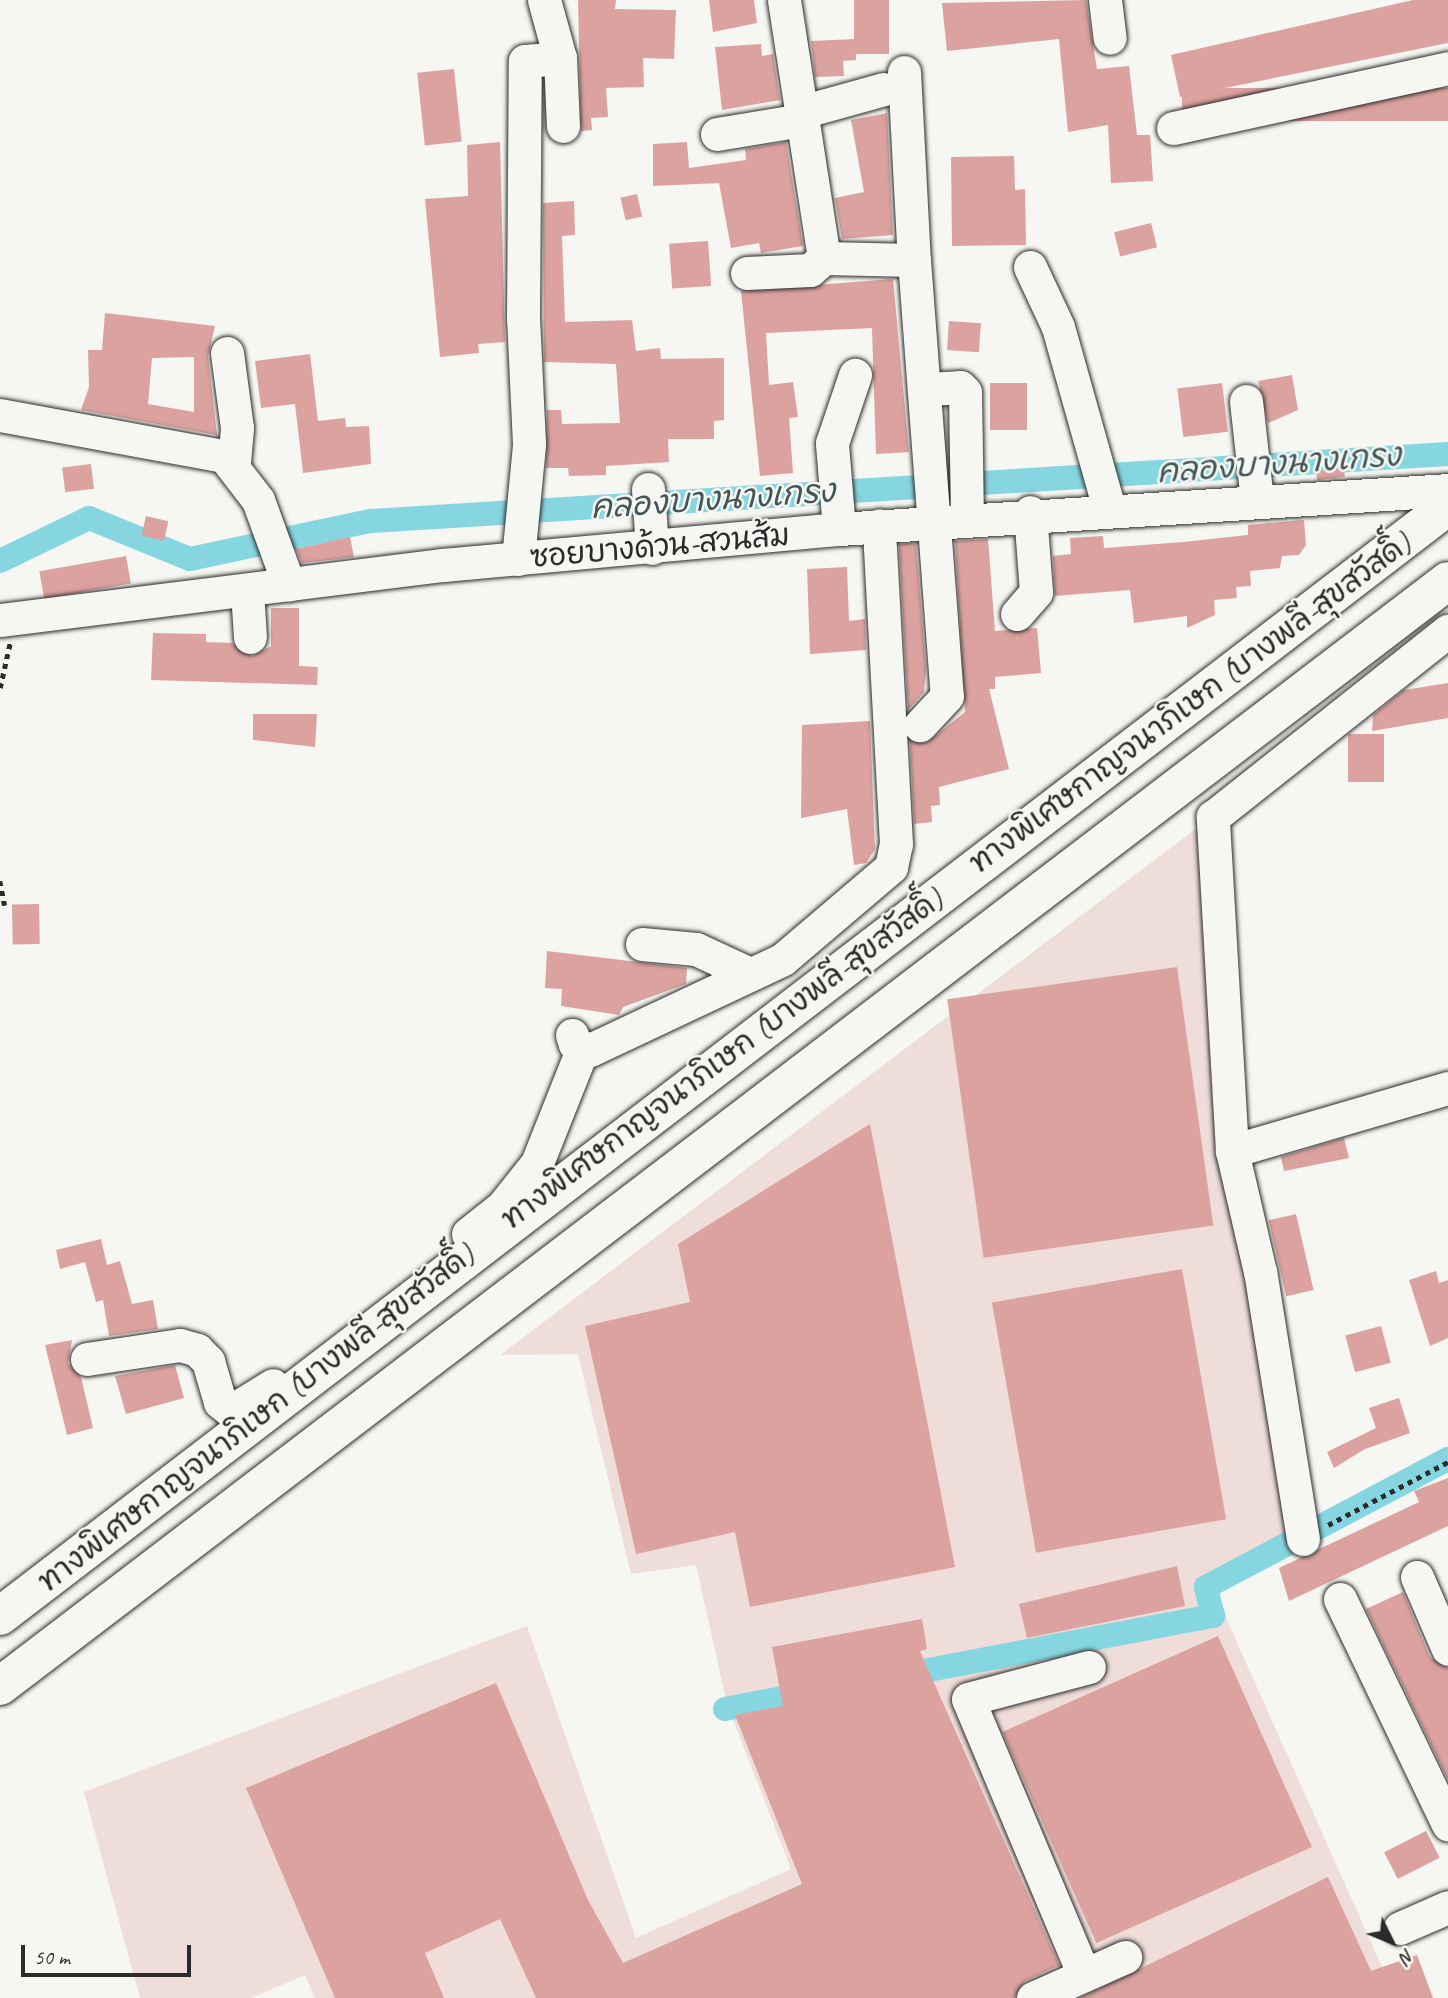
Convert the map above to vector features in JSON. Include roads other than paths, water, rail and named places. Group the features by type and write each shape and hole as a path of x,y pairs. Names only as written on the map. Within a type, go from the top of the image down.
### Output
{"highway":[{"name":"ทางพิเศษกาญจนาภิเษก (บางพลี-สุขสวัสดิ์)","path":"0,1616 1448,506"},
{"name":"ทางพิเศษกาญจนาภิเษก (บางพลี-สุขสวัสดิ์)","path":"0,1686 1448,580"}],"street":[{"path":"544,0 560,58 563,127"},
{"path":"783,0 824,258"},
{"path":"1105,0 1110,38"},
{"path":"520,545 526,496 525,61 560,58"},
{"path":"1173,128 1448,68"},
{"path":"717,134 802,116 894,80 914,260 947,696 941,709 920,725"},
{"path":"747,274 810,270 824,258 914,260"},
{"path":"1030,267 1051,306 1105,489"},
{"path":"227,353 237,428 234,462 271,534 287,580"},
{"path":"837,510 832,443 855,375"},
{"path":"925,390 963,388 967,497"},
{"path":"1246,401 1256,494"},
{"path":"0,415 234,462"},
{"name":"ซอยบางด้วน-สวนส้ม","path":"7,619 247,591 287,580 520,545 652,539 837,510 879,525 932,494 967,497 1030,512 1105,489 1256,494 1448,489"},
{"path":"649,493 652,539"},
{"path":"1017,614 1036,592 1030,512"},
{"path":"87,1359 180,1345 197,1350 208,1361 220,1402 231,1411 241,1409 502,1207 546,1145 577,1043 750,974 791,953 891,867 896,844 879,525"},
{"path":"247,591 250,637"},
{"path":"1303,1539 1260,1272 1232,1151 1213,817 1448,631"},
{"path":"642,944 696,949 750,974"},
{"path":"1232,1151 1448,1088"},
{"path":"1417,1577 1448,1649"},
{"path":"1340,1599 1448,1824"},
{"path":"1084,1975 968,1699 1089,1667"},
{"path":"1400,1928 1448,1908"},
{"path":"1034,1998 1125,1957"}],"waterway":[{"name":"คลองบางนางเกรง","path":"0,561 89,518 190,559 371,521 1448,454"},
{"path":"897,1676 1213,1616 1206,1587 1448,1459"},
{"path":"725,1709 813,1692"}]}
